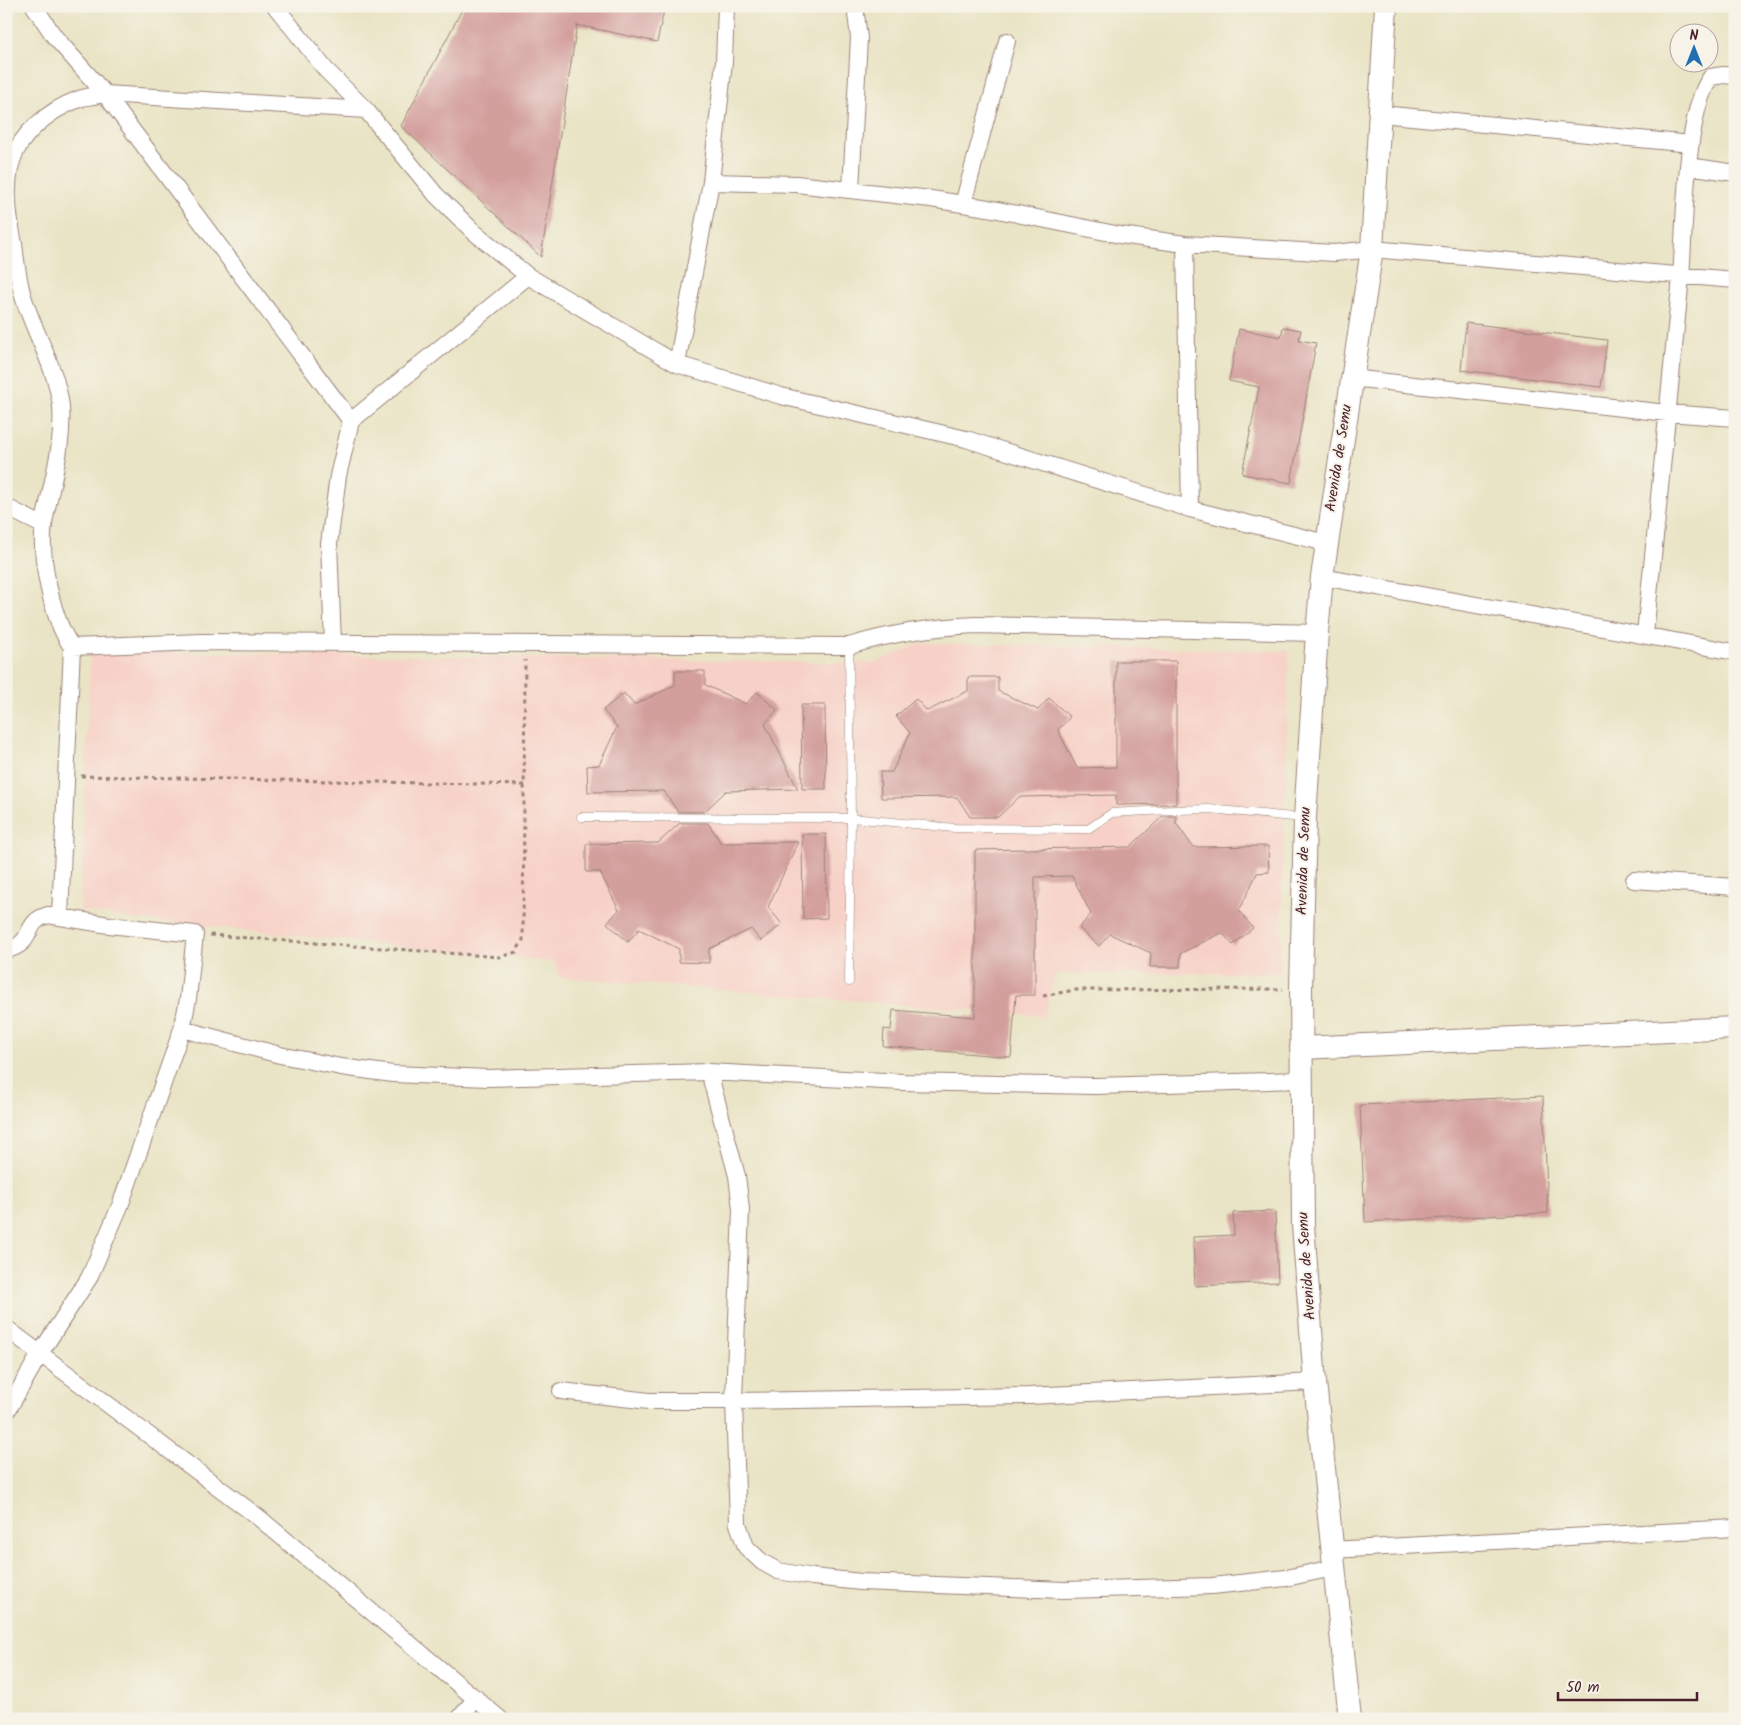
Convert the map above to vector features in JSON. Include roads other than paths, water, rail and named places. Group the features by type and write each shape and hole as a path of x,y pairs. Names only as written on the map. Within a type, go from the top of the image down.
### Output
{"main road":[{"name":"Avenida de Semu","path":"1350,1719 1315,1382 1303,1225 1301,989 1304,818 1316,634 1326,543 1372,249 1382,114 1386,6"},
{"path":"1301,1048 1735,1028"}],"street":[{"path":"34,6 54,36 105,94 351,421"},
{"path":"677,364 711,182 723,70 726,6"},
{"path":"851,189 859,38 855,6"},
{"path":"281,10 326,70 366,110 436,195 474,232 528,276 677,364 780,396 966,439 1190,509 1326,543"},
{"path":"963,204 1007,40"},
{"path":"1645,634 1681,276 1691,144 1703,87 1711,77 1735,76"},
{"path":"60,916 68,776 72,647 62,634 56,617 46,566 44,526 62,430 61,405 55,382 23,296 10,221 8,194 10,167 18,148 34,124 79,99 105,94 366,110"},
{"path":"1382,114 1691,144"},
{"path":"1688,166 1735,173"},
{"path":"711,182 796,184 851,189 963,204 1120,235 1185,244 1334,253 1372,249 1735,280"},
{"path":"1185,244 1190,509"},
{"path":"333,643 329,544 338,476 351,421 528,276"},
{"path":"1351,378 1667,413 1735,418"},
{"path":"6,507 44,526"},
{"path":"1322,577 1645,634 1735,652"},
{"path":"72,647 201,642 849,646 881,636 927,627 976,625 1316,634"},
{"path":"1634,880 1735,887"},
{"path":"6,950 19,947 25,942 29,930 39,917 60,916 109,925 195,934 188,999 182,1029 120,1206 89,1278 41,1352 6,1413"},
{"path":"182,1029 340,1067 393,1074 488,1078 710,1072 903,1082 1085,1086 1301,1080"},
{"path":"710,1072 737,1176 741,1209 734,1400 738,1524 746,1547 762,1562 778,1571 860,1582 1073,1590 1212,1586 1286,1578 1332,1559 1735,1528"},
{"path":"6,1328 41,1352 258,1517 500,1719"},
{"path":"560,1391 649,1400 734,1400 1029,1396 1315,1382"},
{"path":"459,1719 476,1698"}],"lane":[{"path":"849,646 851,818 849,982"},
{"path":"581,817 851,818 955,828 1078,829 1088,829 1112,813 1147,811 1209,809 1304,818"}]}
